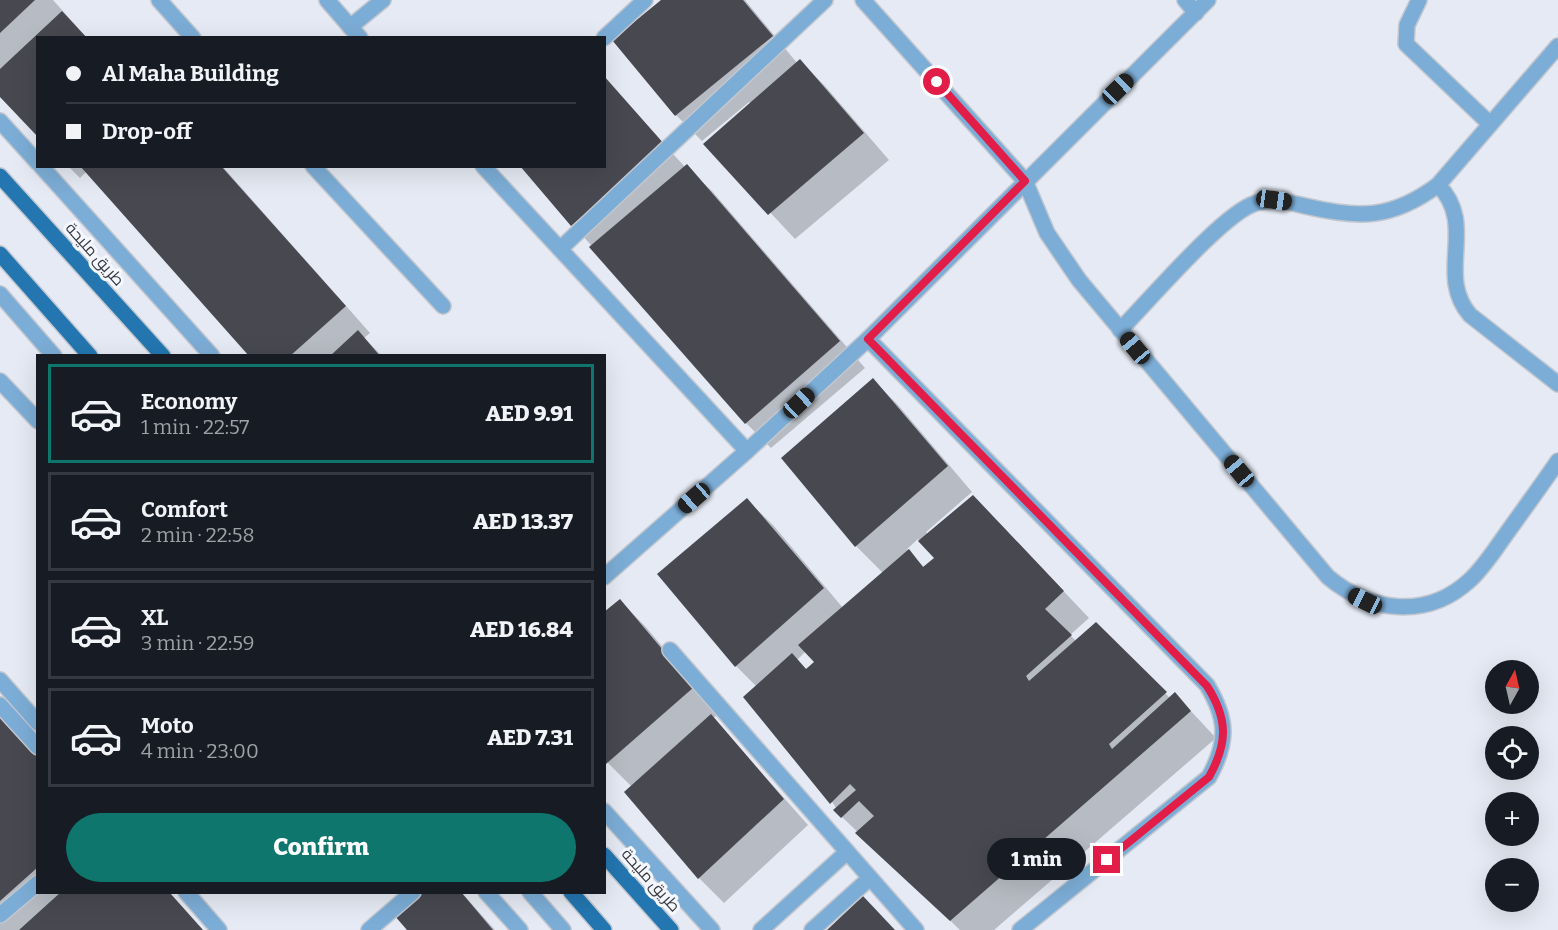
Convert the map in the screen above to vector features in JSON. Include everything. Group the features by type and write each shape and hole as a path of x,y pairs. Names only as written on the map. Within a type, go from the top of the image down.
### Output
{"main road":[{"name":"طريق مليحة","path":"0,176 161,354"},
{"path":"0,254 88,354"},
{"name":"طريق مليحة","path":"606,857 671,930"},
{"path":"573,894 604,930"}],"street":[{"path":"159,0 191,36"},
{"path":"327,0 355,32 383,0"},
{"path":"606,36 645,0"},
{"path":"560,249 825,0"},
{"path":"863,0 1025,181 1035,207 1062,257 1120,330 1328,577 1345,591 1365,601 1387,606 1409,607 1431,603 1452,594 1470,581 1558,462"},
{"path":"1185,0 1196,13"},
{"path":"606,575 747,451 868,339 1208,0"},
{"path":"1419,0 1407,24 1406,44 1490,124"},
{"path":"1120,330 1241,209 1257,202 1274,200 1336,214 1380,214 1401,208 1438,185 1558,46"},
{"path":"0,121 36,161"},
{"path":"43,168 210,354"},
{"path":"315,168 442,306"},
{"path":"485,168 747,451"},
{"path":"1438,185 1453,203 1456,215 1454,284 1462,306 1470,315 1558,384"},
{"path":"0,294 52,354"},
{"path":"868,339 1207,686 1218,702 1223,721 1224,741 1209,777 1020,930"},
{"path":"0,381 36,420"},
{"path":"670,650 916,930"},
{"path":"0,680 36,721"},
{"path":"0,705 36,745"},
{"path":"606,813 712,930"},
{"path":"761,930 847,852"},
{"path":"813,930 870,878"},
{"path":"0,915 36,885"},
{"path":"188,894 219,930"},
{"path":"369,930 411,894"},
{"path":"488,894 520,930"},
{"path":"532,894 563,930"}],"building":[{"path":"0,0 35,0 0,33"},
{"path":"661,0 743,0 773,36 675,116 612,40"},
{"path":"62,11 85,36 36,36 36,135 0,97 0,69"},
{"path":"800,59 864,133 768,215 703,144"},
{"path":"606,78 665,145 571,226 522,168 606,168"},
{"path":"687,164 840,341 745,424 589,247"},
{"path":"82,168 223,168 346,306 292,354 247,354"},
{"path":"358,330 378,354 332,354"},
{"path":"873,378 948,466 855,547 781,458"},
{"path":"973,495 1064,591 1045,609 1072,635 1026,676 1029,681 1096,622 1167,692 1109,744 1112,749 1175,692 1191,711 950,921 855,833 874,816 859,801 841,818 833,810 856,790 850,784 830,804 743,697 792,653 806,669 814,662 798,645 909,549 923,567 934,558 918,541"},
{"path":"747,498 824,588 735,667 657,574"},
{"path":"620,599 694,687 606,764 606,610"},
{"path":"0,714 36,753 36,869 0,901"},
{"path":"711,714 784,799 698,879 624,792"},
{"path":"59,894 171,894 203,930 19,930"},
{"path":"419,894 463,894 493,930 407,930 394,915"},
{"path":"863,896 895,930 827,930"}],"route":[{"path":"937,82 1025,181 868,339 1207,686 1218,702 1223,721 1224,741 1209,777 1107,860"}]}
